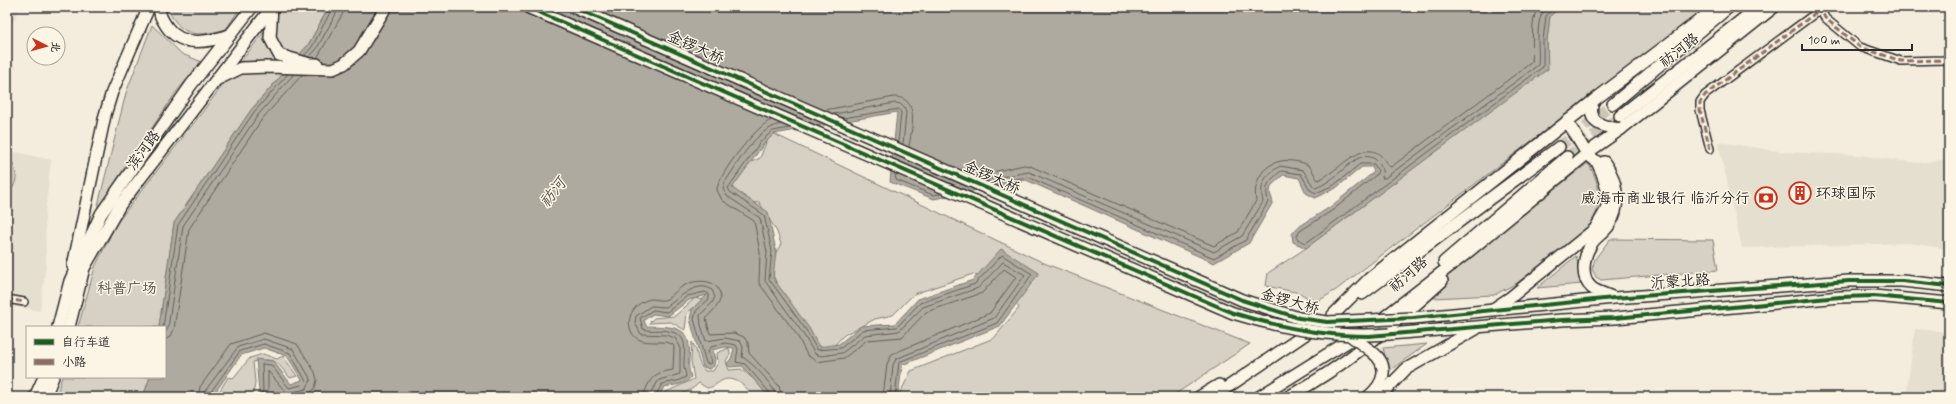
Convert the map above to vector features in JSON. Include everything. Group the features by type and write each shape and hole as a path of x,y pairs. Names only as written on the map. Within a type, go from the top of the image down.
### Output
{"main road":[{"path":"70,282 105,115 112,92 149,7"},
{"path":"160,7 159,16 172,34 179,37 192,42 210,42 230,35"},
{"name":"滨河路","path":"58,326 70,282 101,214 191,85 252,7"},
{"path":"272,7 270,38 279,55 310,64 330,63 344,56 357,44 377,7"},
{"name":"滨河路","path":"69,326 84,268 120,205 272,7"},
{"path":"215,80 241,68 267,67 332,69 338,67 344,64 359,51 386,7"},
{"name":"金锣大桥","path":"527,7 1233,313 1299,331 1339,335"},
{"name":"金锣大桥","path":"574,7 1242,300 1299,318 1327,322 1413,318"},
{"path":"1333,315 1370,278 1567,121 1717,7"},
{"name":"祊河路","path":"1613,104 1729,7"},
{"name":"祊河路","path":"1620,116 1758,7"},
{"path":"1373,326 1511,217 1590,151 1621,129 1774,7"},
{"path":"1593,101 1591,108 1592,117 1598,124 1604,127 1621,129"},
{"path":"1494,309 1595,230 1607,206 1605,179 1597,162 1567,121"},
{"name":"祊河路","path":"1213,397 1333,315 1559,147"},
{"path":"1590,151 1608,168 1615,181 1616,207 1609,225 1593,242 1585,256 1584,274 1592,288 1614,298"},
{"name":"祊河路","path":"1259,397 1373,326 1426,277 1567,157"},
{"path":"1288,397 1347,359 1398,322 1511,217"},
{"name":"沂蒙北路","path":"1413,318 1614,298 1849,281 1902,281 1949,286"},
{"name":"沂蒙北路","path":"1339,335 1351,336 1389,334 1562,320 1615,318 1840,297 1874,296 1949,303"},
{"path":"1379,397 1406,369 1479,327"},
{"path":"1351,336 1380,358 1384,367 1382,378 1375,391 1368,397"},
{"name":"祊河路","path":"1199,397 1283,350"},
{"path":"1266,397 1290,377"},
{"path":"35,397 44,378"},
{"path":"45,397 54,378"}],"street":[{"path":"1710,149 1700,110 1700,102 1704,95 1822,8 1825,18 1860,47 1901,61 1946,60 1949,57"},
{"path":"7,299 24,302"}],"shaded area":[{"path":"7,7 20,7 13,23 7,21"},
{"path":"1718,142 1785,152 1857,155 1918,163 1949,159 1949,249 1909,243 1742,248"},
{"path":"7,150 51,160 45,215 46,265 40,311 9,306 7,316"},
{"path":"1915,329 1949,332 1949,397 1906,397"}],"green space":[{"path":"166,7 241,7 226,29 206,34 198,34 190,33 184,30 172,17"},
{"name":"科普广场","path":"283,7 329,7 308,45 251,110 174,223 159,326 78,326 95,267 116,224"},
{"path":"1560,7 1707,7 1336,290 1315,303 1300,293 1266,286 1268,273 1306,248 1547,69 1547,40 1550,16"},
{"path":"152,25 182,54 202,62 177,91 97,209 126,93"},
{"path":"770,132 1044,263 1250,344 1171,397 898,397 911,371 994,338 1019,308 1005,290 973,274 914,294 893,315 875,319 844,335 829,351 817,352 788,314 769,264 781,244 777,232 759,202 747,205 736,203 732,181 741,167 760,158"},
{"path":"7,155 10,156 16,172 16,181 7,196"},
{"path":"1588,163 1596,179 1599,195 1597,210 1589,227 1517,283 1494,295 1413,299"},
{"path":"1610,239 1713,240 1718,270 1601,280 1596,277 1592,269 1595,259"},
{"path":"1576,256 1582,284 1537,288"},
{"path":"695,298 702,300 687,313 685,330 671,322 649,323 654,318 675,316"},
{"path":"692,342 696,349 700,364 705,371 713,371 718,363 717,353 729,348 730,354 726,361 729,370 741,369 765,388 766,397 753,397 740,383 735,380 726,379 707,388 699,383 682,394 662,397 664,393 694,379 691,361"},
{"path":"1427,344 1389,371 1383,348"},
{"path":"263,354 277,359 283,356 297,376 290,378 278,364 271,360 253,362 255,382 253,397 216,397 228,377 233,378 250,358"},
{"path":"62,378 150,378 143,397 56,397"}],"water":[{"name":"祊河","path":"329,7 1560,7 1550,16 1547,40 1548,69 1306,248 1293,242 1292,234 1297,228 1330,207 1374,172 1372,167 1362,167 1336,188 1315,198 1306,193 1299,178 1283,175 1271,186 1270,193 1273,202 1249,243 1214,263 1026,180 934,199 890,182 897,112 774,134 764,144 732,188 768,212 776,251 773,278 809,328 819,347 839,344 861,326 895,324 918,299 973,280 1001,249 1039,273 1000,326 902,365 898,397 769,397 742,366 730,367 727,364 732,357 734,348 725,347 712,350 715,358 714,366 709,369 703,367 690,319 692,309 707,295 689,300 668,316 653,314 644,320 646,326 673,328 684,333 688,339 689,368 691,377 686,382 664,387 659,397 256,397 259,391 256,359 273,361 291,384 302,380 287,356 264,348 241,355 212,397 143,397 150,378 166,378 166,326 159,326 174,223 251,110 308,45"}],"tunnel":[{"path":"1559,147 1613,104"},
{"path":"1567,157 1620,116"}],"marked path":[{"path":"1710,149 1700,110 1700,102 1705,95 1821,9 1825,18 1860,47 1901,61 1946,60 1949,57"},
{"path":"7,299 24,302"}],"cycle path":[{"path":"527,7 1233,313 1300,330 1352,336 1369,336 1562,320 1615,318 1840,297 1874,296 1949,303"},
{"path":"573,7 1242,300 1299,318 1327,322 1413,318 1614,298 1849,281 1902,281 1949,286"}],"place":[{"name":"环球国际","path":"1800,193"},
{"name":"威海市商业银行 临沂分行","path":"1766,198"}]}
